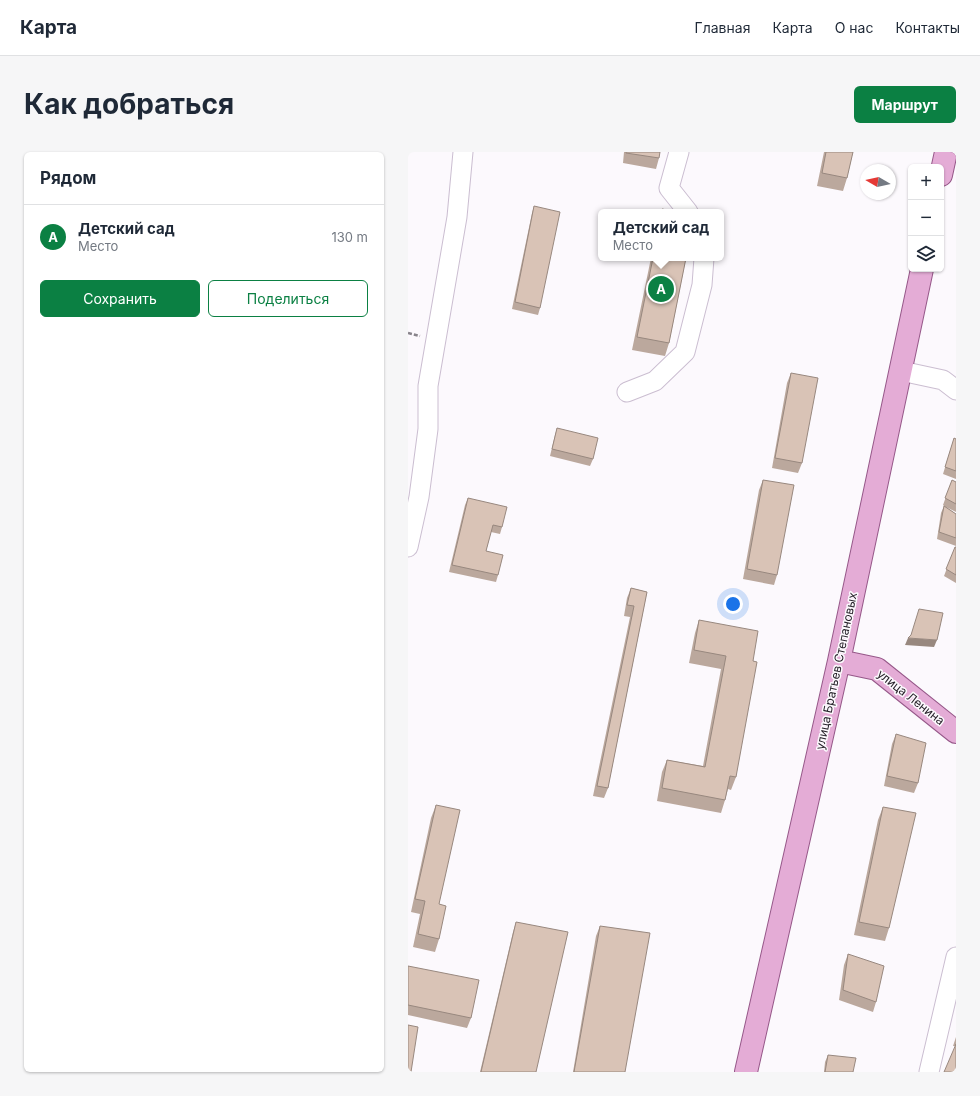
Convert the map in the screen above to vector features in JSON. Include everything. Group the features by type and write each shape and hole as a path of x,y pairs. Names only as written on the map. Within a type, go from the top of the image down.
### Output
{"main road":[{"path":"943,164 946,152"},
{"name":"улица Братьев Степановых","path":"746,1072 839,661 921,272"},
{"name":"улица Ленина","path":"839,661 877,669 956,732"}],"street":[{"path":"408,547 419,497 428,429 428,386 456,217 463,152"},
{"path":"679,152 669,188 686,209"},
{"path":"627,392 655,381 685,352 702,285 704,261"},
{"path":"901,371 944,380 956,390"},
{"path":"929,1072 956,957"}],"building":[{"path":"626,152 660,152 659,158"},
{"path":"826,152 853,152 847,178 822,173"},
{"path":"534,206 560,212 540,308 515,302"},
{"path":"652,261 685,261 669,343 637,337"},
{"path":"791,373 818,378 802,463 775,458"},
{"path":"557,428 598,438 593,459 552,449"},
{"path":"954,438 956,439 956,471 945,467"},
{"path":"763,480 794,485 777,575 747,569"},
{"path":"952,480 956,482 956,504 945,498"},
{"path":"468,498 507,507 502,527 493,525 486,551 503,555 498,575 452,565"},
{"path":"944,506 956,514 956,538 939,532"},
{"path":"956,547 956,575 946,569"},
{"path":"631,588 647,592 608,788 597,786 634,606 627,605"},
{"path":"919,609 943,613 937,640 908,638 911,635"},
{"path":"699,620 758,631 753,661 757,662 736,777 730,776 725,800 662,788 667,760 705,767 726,656 694,650"},
{"path":"896,734 926,743 918,783 887,776"},
{"path":"436,805 460,810 439,904 446,906 439,939 418,934 425,901 415,899"},
{"path":"883,807 916,813 889,928 859,922"},
{"path":"516,922 568,932 536,1072 481,1072"},
{"path":"600,926 650,933 625,1072 574,1072"},
{"path":"848,954 884,966 876,1002 843,990"},
{"path":"408,966 479,980 471,1018 408,1005"},
{"path":"408,1025 418,1027 411,1072 408,1072"},
{"path":"956,1044 956,1072 944,1072"},
{"path":"828,1055 856,1058 853,1072 825,1072"}],"place":[{"name":"Детский сад","path":"661,289"}]}
